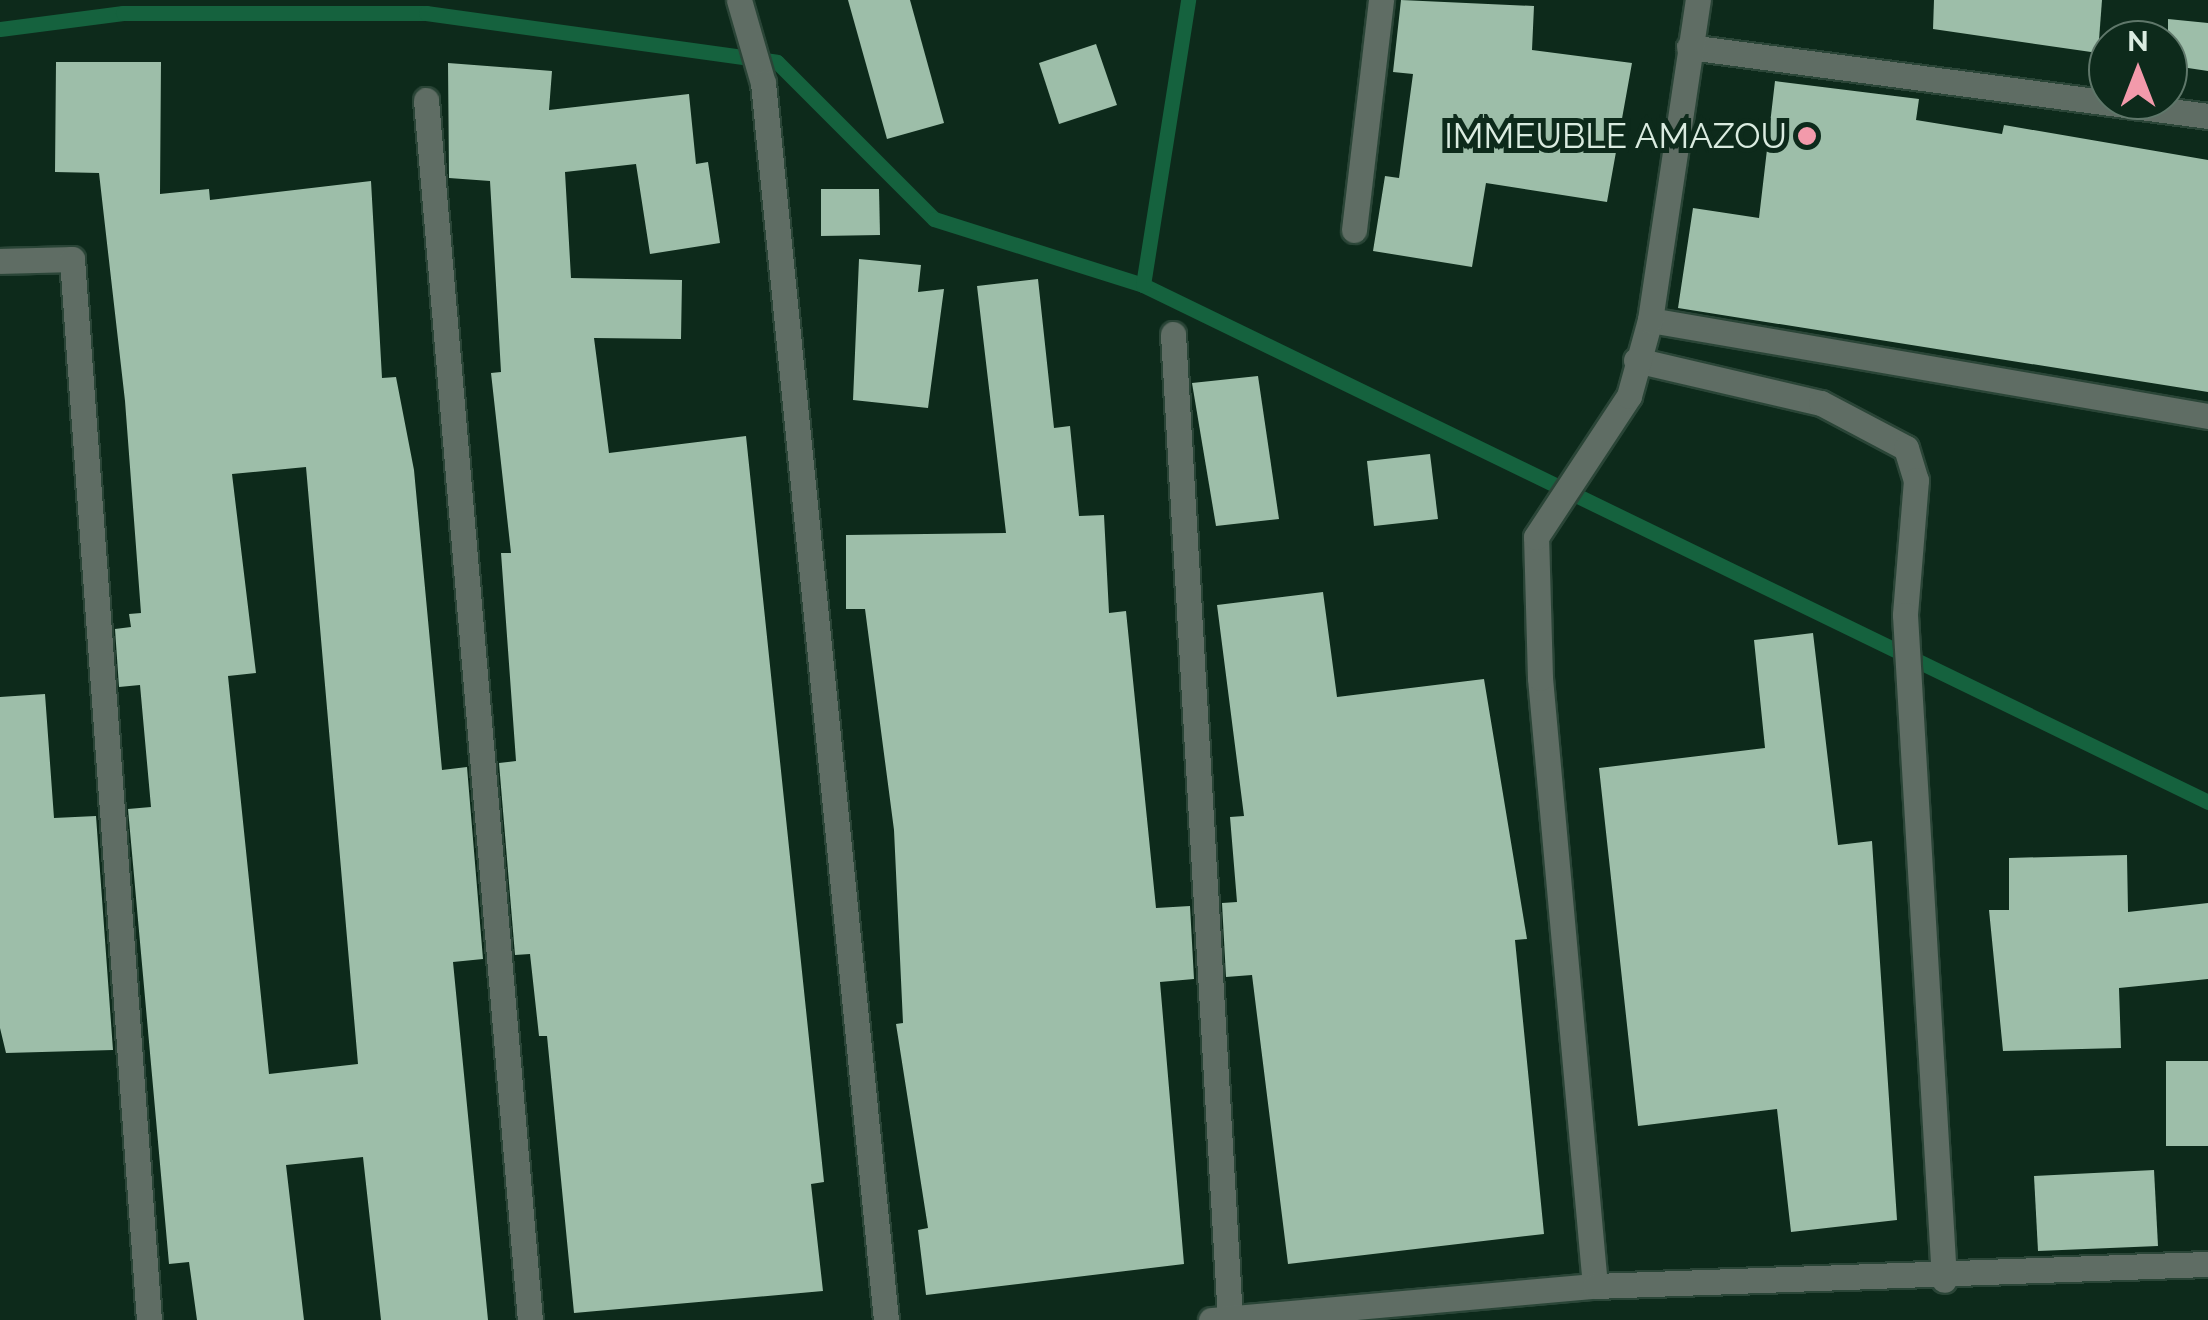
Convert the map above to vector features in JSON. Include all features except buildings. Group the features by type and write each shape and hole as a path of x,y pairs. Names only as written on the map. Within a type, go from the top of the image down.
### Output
{"street":[{"path":"739,0 763,83 886,1320"},
{"path":"1354,230 1381,0"},
{"path":"1596,1286 1540,678 1536,537 1628,396 1650,320 1698,0"},
{"path":"1690,47 2208,116"},
{"path":"426,100 530,1320"},
{"path":"0,261 72,259 149,1320"},
{"path":"1650,320 2208,416"},
{"path":"1172,334 1230,1319"},
{"path":"1636,360 1822,403 1906,448 1916,480 1905,615 1944,1280"},
{"path":"1211,1320 1596,1286 1944,1280 2208,1264"}],"waterway":[{"path":"1143,285 1188,0"},
{"path":"0,29 123,13 426,13 777,62 934,219 1143,285 2208,802"}],"place":[{"name":"IMMEUBLE AMAZOU","path":"1807,136"}]}
